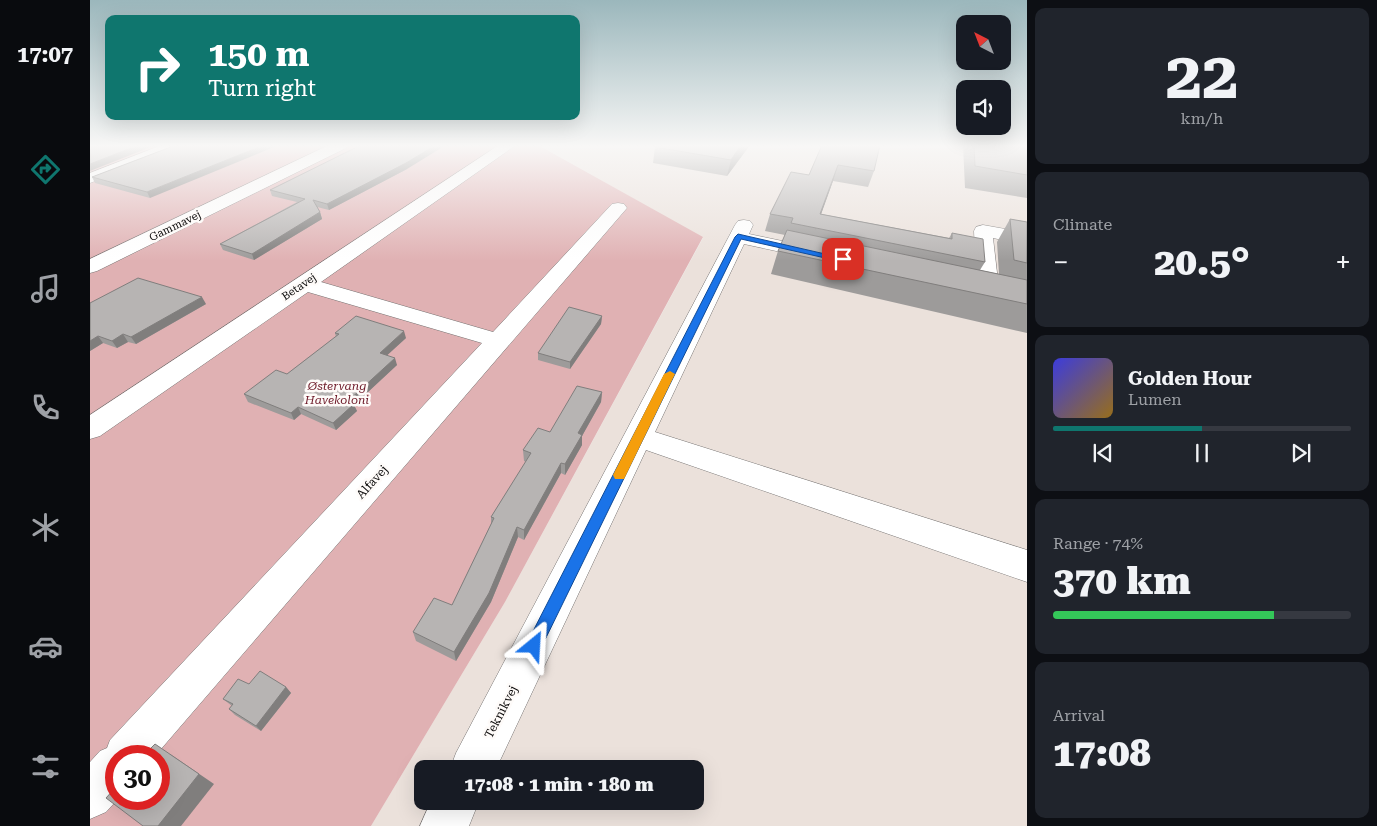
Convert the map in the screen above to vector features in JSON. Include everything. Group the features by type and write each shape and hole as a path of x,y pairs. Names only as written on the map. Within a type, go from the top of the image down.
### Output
{"street":[{"name":"Gammavej","path":"90,268 262,184"},
{"name":"Betavej","path":"90,430 451,184"},
{"name":"Alfavej","path":"136,745 618,208"},
{"name":"Teknikvej","path":"476,760 741,231 837,258"},
{"path":"1011,296 978,288 983,231 1027,239"},
{"path":"304,284 499,341"},
{"path":"638,437 1027,566"},
{"path":"90,796 105,779"},
{"path":"444,826 452,810"}],"shaded area":[{"path":"607,184 1027,184 1027,826 371,826 505,602 703,238"}],"green space":[{"name":"Østervang Havekoloni","path":"90,184 607,184 703,237 505,602 371,826 90,826"}],"building":[{"path":"116,184 168,184 147,192"},
{"path":"283,184 366,184 327,204 313,200 320,212 252,254 220,244 305,199 270,190"},
{"path":"785,184 831,184 820,214 952,239 952,233 983,239 985,262 791,223 793,218 770,214"},
{"path":"1010,219 1027,222 1027,263 1014,260"},
{"path":"787,230 1027,280 1027,304 778,251"},
{"path":"138,278 202,297 131,337 123,334 112,341 98,336 90,341 90,303"},
{"path":"569,307 602,316 570,362 538,353"},
{"path":"356,316 404,331 380,353 395,358 348,401 354,404 333,423 298,407 291,413 244,394 276,370 287,374 339,334 335,333"},
{"path":"577,386 602,392 578,433 582,435 565,464 561,463 524,530 517,527 489,593 454,652 413,632 434,598 452,605 494,518 491,517 531,453 523,450 538,428 550,432"},
{"path":"260,671 286,687 256,726 229,709 233,704 223,699 238,679 249,684"},
{"path":"170,754 199,774 158,826 143,826 122,810 170,810"}],"slow traffic":[{"path":"619,475 670,374"}],"route":[{"path":"534,646 738,237 843,259"}]}
